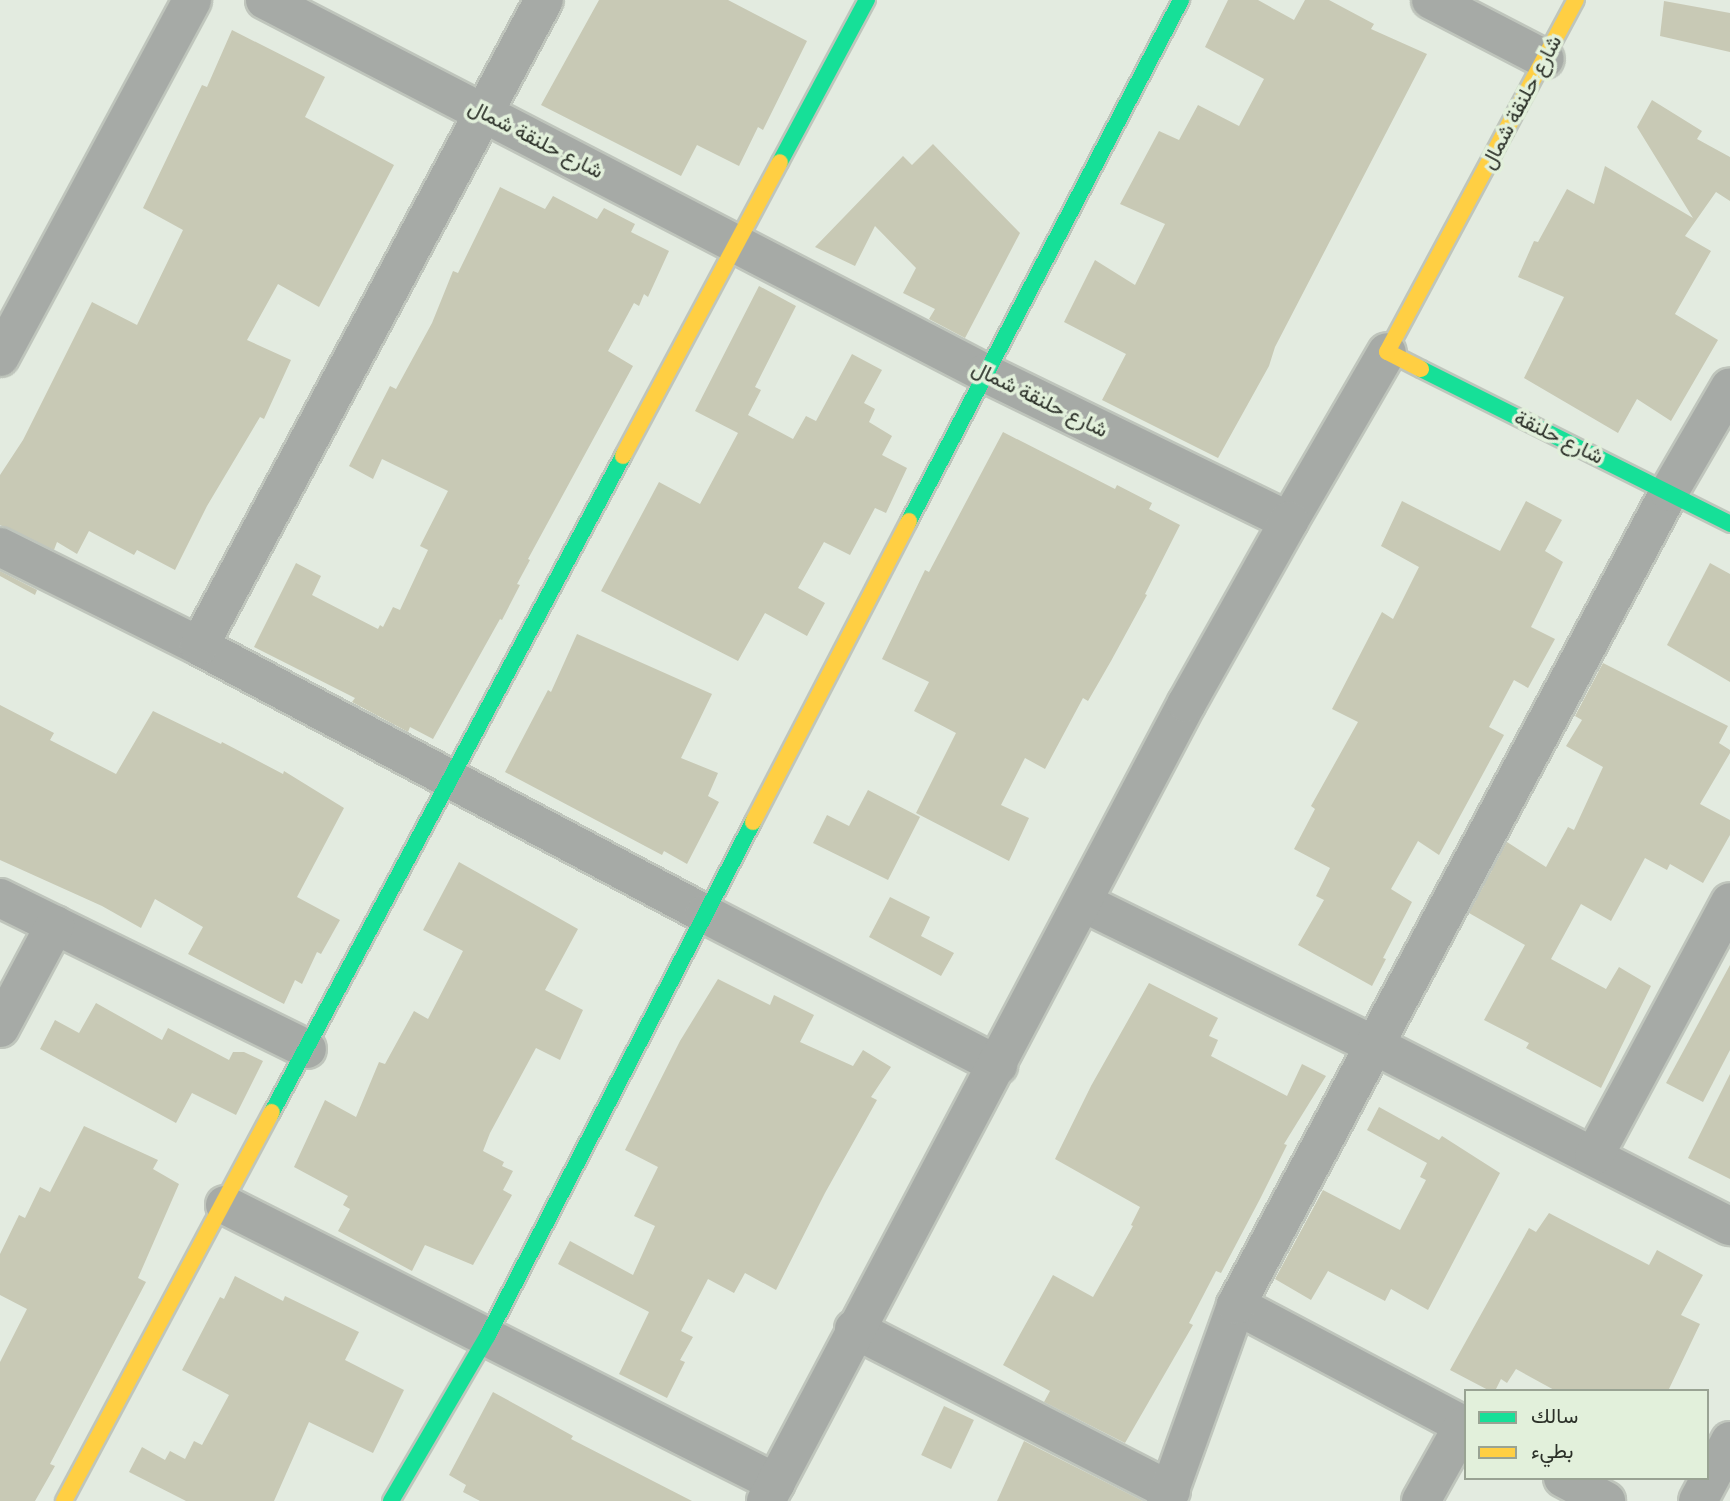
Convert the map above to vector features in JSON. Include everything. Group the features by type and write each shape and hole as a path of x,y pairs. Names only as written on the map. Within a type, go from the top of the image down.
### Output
{"street":[{"path":"0,357 192,0"},
{"name":"شارع حلنقة شمال","path":"265,0 985,373 1289,521 1387,352 1576,0"},
{"path":"199,646 544,0"},
{"path":"64,1501 225,1205 867,0"},
{"path":"391,1501 488,1335 985,373 1181,0"},
{"path":"1432,0 1545,59"},
{"name":"شارع حلنقة","path":"1387,352 1730,524"},
{"path":"855,1329 1169,1496 1236,1305 1669,492 1730,387"},
{"path":"225,1205 488,1335 771,1492 1187,704 1289,521"},
{"path":"0,547 199,646 705,914 998,1065"},
{"path":"0,898 307,1049"},
{"path":"1594,1156 1730,902"},
{"path":"1084,903 1374,1045 1730,1226"},
{"path":"0,1028 55,925"},
{"path":"1236,1305 1464,1426"},
{"path":"1421,1501 1464,1429"},
{"path":"1698,1501 1730,1441"},
{"path":"1567,1480 1606,1501"}],"building":[{"path":"599,0 728,0 807,41 763,130 758,127 739,166 697,145 681,176 541,105"},
{"path":"1228,0 1258,0 1294,20 1305,0 1329,0 1374,24 1371,29 1427,54 1275,347 1269,366 1218,458 1102,400 1126,354 1064,322 1095,260 1135,285 1165,224 1120,204 1159,131 1179,140 1198,105 1239,126 1264,79 1205,47"},
{"path":"1664,1 1730,13 1730,52 1660,36"},
{"path":"232,30 325,77 305,117 394,165 319,307 278,284 247,340 291,360 264,419 260,417 207,506 175,570 137,550 134,555 89,531 77,554 57,542 54,550 0,525 0,475 23,440 92,302 137,325 183,230 143,208 202,85 207,87"},
{"path":"1652,100 1702,131 1697,139 1730,157 1730,201 1716,192 1685,236 1711,251 1675,314 1718,340 1671,421 1637,399 1618,433 1524,378 1564,297 1518,277 1534,241 1538,242 1567,189 1594,204 1605,166 1693,218 1637,127"},
{"path":"933,144 1020,233 965,338 929,319 935,309 903,293 916,268 875,226 855,266 815,247 903,156 912,165"},
{"path":"500,187 545,209 553,196 597,219 604,208 635,224 631,232 669,251 648,297 644,294 639,306 634,303 608,351 633,366 528,559 530,560 517,584 520,585 502,620 500,619 433,739 410,727 408,732 352,702 355,698 254,647 296,563 321,576 312,595 378,629 380,625 383,627 393,607 400,610 428,550 420,546 448,491 382,459 373,479 349,466 390,386 396,389 432,323 453,271 458,273"},
{"path":"759,286 796,306 755,387 761,390 748,415 793,439 806,416 816,421 852,354 882,370 864,403 875,409 869,422 892,436 882,455 907,468 886,513 875,508 850,555 824,542 798,588 825,603 807,636 765,613 738,661 601,591 659,482 700,504 738,433 695,411"},
{"path":"1003,432 1115,489 1117,485 1152,503 1149,509 1180,525 1145,594 1147,595 1111,661 1088,701 1083,698 1045,769 1025,758 1001,805 1029,818 1009,861 916,813 956,733 914,711 929,682 882,659 925,570 929,572"},
{"path":"1402,501 1500,551 1526,501 1562,520 1545,551 1563,562 1531,627 1555,639 1528,688 1514,680 1489,727 1504,735 1439,855 1418,841 1391,889 1412,902 1383,958 1386,959 1372,986 1298,945 1324,900 1316,896 1330,868 1294,849 1315,809 1311,806 1358,722 1332,709 1382,612 1393,619 1419,567 1381,546"},
{"path":"1710,563 1730,574 1730,682 1667,645"},
{"path":"0,571 37,590 35,595 0,576"},
{"path":"577,634 712,694 681,758 718,773 708,796 719,802 687,864 664,851 662,855 505,772 548,690 551,692"},
{"path":"1603,663 1728,726 1719,743 1730,750 1730,753 1700,804 1730,820 1730,835 1703,883 1670,864 1667,870 1645,858 1611,921 1581,904 1551,959 1606,989 1619,967 1651,986 1601,1088 1526,1048 1529,1043 1484,1020 1525,945 1469,913 1507,842 1546,867 1568,827 1574,830 1603,767 1566,746 1582,720 1575,716"},
{"path":"0,705 54,733 50,740 116,774 153,711 221,744 222,742 283,774 284,771 344,808 297,897 340,920 321,954 317,952 302,984 295,980 284,1004 188,954 203,927 155,899 141,928 102,906 0,860"},
{"path":"868,790 920,817 888,880 813,843 827,815 849,826"},
{"path":"459,862 578,929 545,990 583,1010 560,1060 536,1048 490,1133 483,1151 504,1162 502,1166 513,1171 503,1190 512,1195 473,1265 425,1245 412,1271 338,1231 350,1209 343,1205 348,1196 294,1167 325,1100 356,1117 379,1062 385,1064 414,1011 428,1019 463,951 423,930"},
{"path":"890,897 930,917 921,936 954,953 941,976 869,937"},
{"path":"1730,965 1730,1050 1703,1102 1666,1083"},
{"path":"718,979 770,1005 774,995 814,1015 800,1042 853,1066 863,1050 891,1067 871,1097 877,1100 825,1193 776,1290 745,1273 734,1293 708,1279 681,1331 693,1337 680,1360 685,1362 667,1398 619,1374 649,1312 558,1264 570,1241 633,1275 655,1226 634,1216 658,1167 625,1150 680,1041"},
{"path":"1149,983 1218,1018 1209,1036 1218,1040 1211,1056 1287,1096 1302,1064 1326,1076 1284,1144 1287,1145 1221,1273 1216,1271 1189,1323 1193,1325 1125,1443 1044,1402 1050,1391 1003,1365 1053,1275 1093,1297 1133,1226 1131,1225 1140,1207 1055,1159 1091,1086"},
{"path":"96,1003 162,1040 168,1028 229,1060 233,1052 244,1052 263,1061 236,1115 192,1093 176,1123 40,1049 55,1020 79,1033"},
{"path":"1730,1074 1730,1179 1688,1158"},
{"path":"1379,1107 1439,1140 1442,1136 1500,1173 1428,1310 1391,1289 1385,1301 1328,1271 1311,1300 1275,1279 1323,1190 1400,1230 1426,1180 1420,1177 1427,1163 1367,1130"},
{"path":"84,1126 158,1160 153,1169 179,1184 138,1278 146,1282 50,1464 55,1466 35,1501 0,1501 0,1362 27,1309 0,1295 0,1254 19,1215 25,1218 40,1187 50,1192"},
{"path":"1549,1213 1649,1265 1657,1250 1703,1275 1681,1315 1700,1324 1669,1389 1552,1389 1516,1369 1507,1383 1501,1379 1496,1389 1486,1389 1450,1370 1529,1228 1536,1232"},
{"path":"235,1276 283,1301 285,1296 359,1332 345,1360 404,1390 373,1453 309,1422 274,1501 186,1501 129,1472 142,1447 165,1460 170,1451 185,1459 194,1441 202,1445 229,1395 182,1370 220,1297 224,1299"},
{"path":"493,1392 573,1436 571,1439 692,1501 480,1501 463,1492 466,1485 449,1475"},
{"path":"944,1406 974,1420 951,1469 921,1455"},
{"path":"1024,1441 1143,1501 997,1501"}],"traffic: fast":[{"path":"780,162 867,0"},
{"path":"909,521 1181,0"},
{"path":"1421,369 1730,524"},
{"path":"272,1112 623,456"},
{"path":"391,1501 488,1335 753,822"}],"traffic: slow":[{"path":"1421,369 1387,352 1576,0"},
{"path":"623,456 780,162"},
{"path":"753,822 909,521"},
{"path":"64,1501 272,1112"}]}
